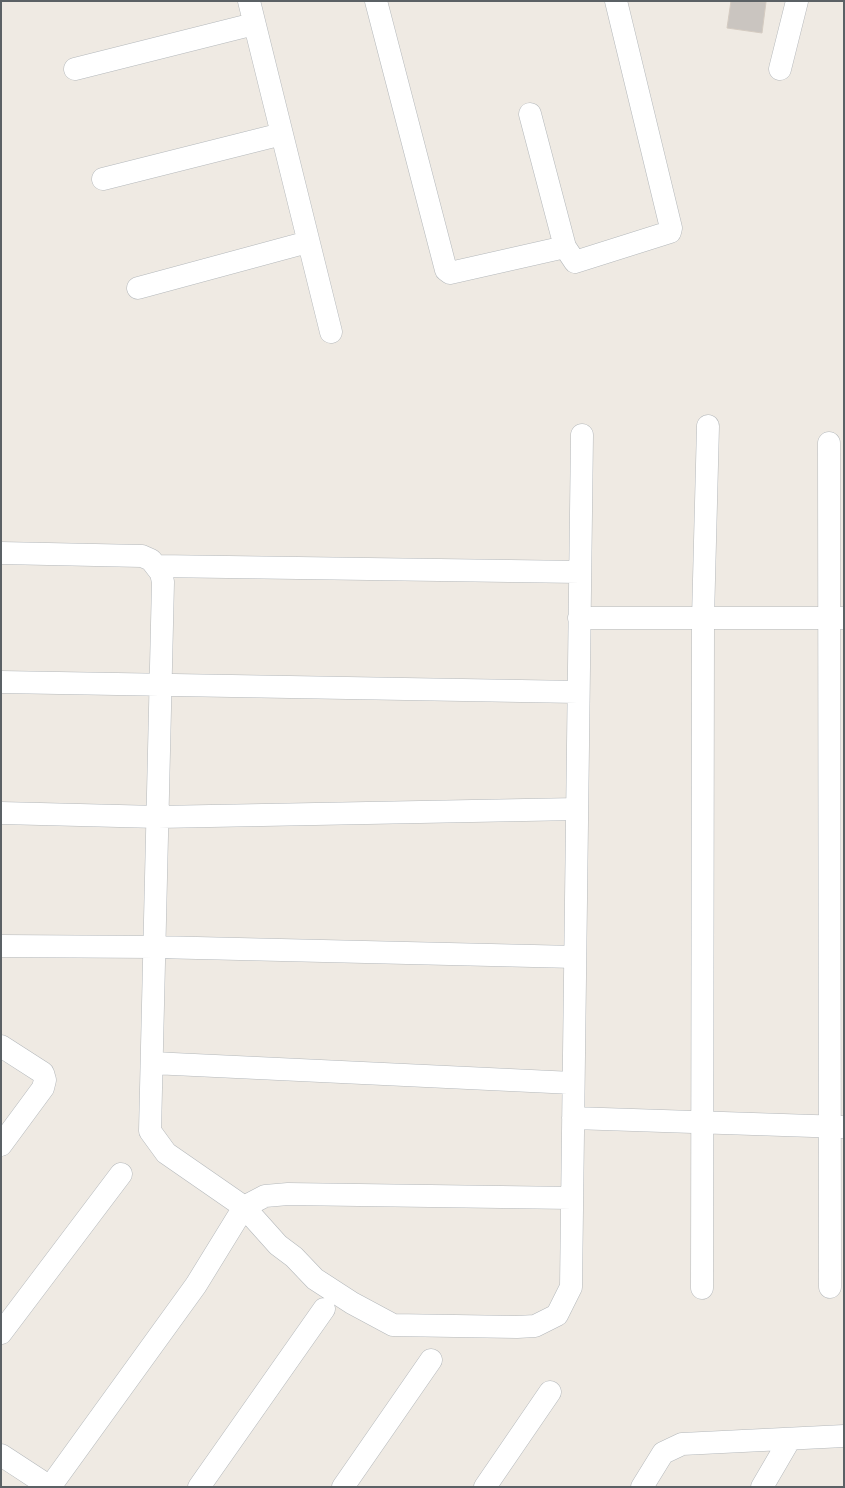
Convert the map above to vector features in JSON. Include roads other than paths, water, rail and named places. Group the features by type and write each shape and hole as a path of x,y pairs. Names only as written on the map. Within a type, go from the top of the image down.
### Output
{"street":[{"path":"248,1 331,332"},
{"path":"376,1 447,272 450,273 565,247"},
{"path":"530,114 565,247 575,262 670,232 671,228 616,1"},
{"path":"780,69 797,1"},
{"path":"75,69 254,24"},
{"path":"103,179 282,134"},
{"path":"138,288 308,242"},
{"path":"702,1288 703,618 708,426"},
{"path":"1,553 142,556 151,560 157,566 163,582 150,1131 166,1153 244,1207 278,1245 294,1257 315,1278 352,1303 393,1325 535,1326 557,1315 571,1287 582,435"},
{"path":"829,443 836,618 837,1127 830,1287"},
{"path":"157,566 580,572"},
{"path":"579,618 836,618"},
{"path":"1,682 578,692"},
{"path":"1,813 158,817 577,809"},
{"path":"1,946 155,947 575,957"},
{"path":"1,1046 43,1073 45,1080 43,1088 1,1145"},
{"path":"152,1063 573,1083"},
{"path":"573,1118 837,1127"},
{"path":"1,1333 121,1174"},
{"path":"1,1455 50,1487 196,1286 244,1207 264,1196 288,1194 572,1198"},
{"path":"199,1487 324,1309"},
{"path":"343,1487 432,1360"},
{"path":"485,1487 550,1392"},
{"path":"642,1487 663,1453 682,1444 844,1436"},
{"path":"762,1487 790,1439"}]}
